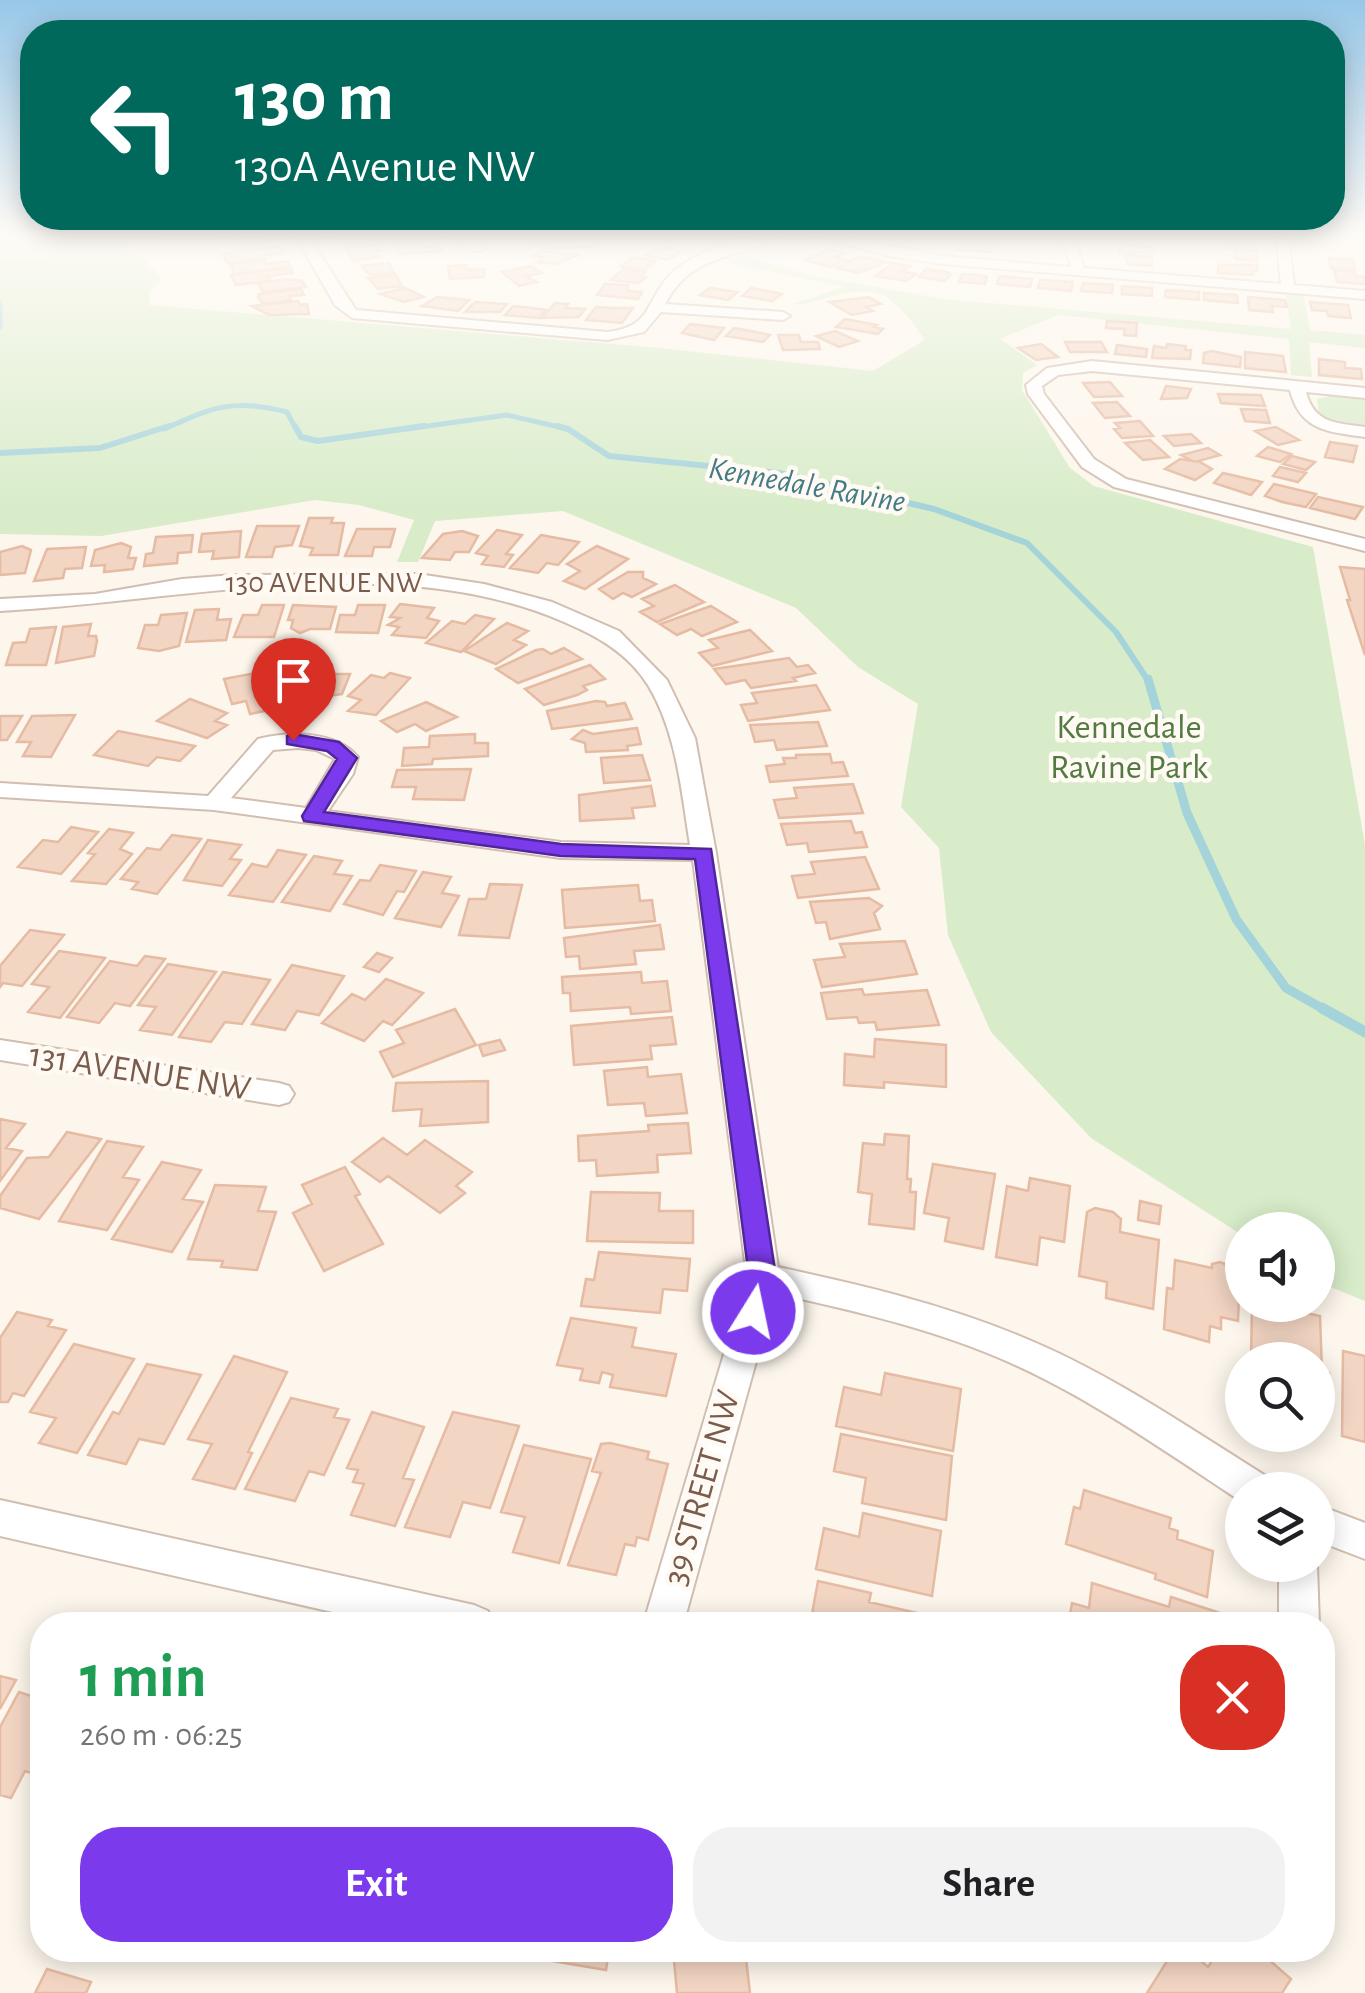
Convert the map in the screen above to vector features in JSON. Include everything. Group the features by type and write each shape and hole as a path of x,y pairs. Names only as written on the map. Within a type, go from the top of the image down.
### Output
{"street":[{"path":"495,326 614,336 645,326"},
{"path":"1365,393 1092,366 1056,370 1040,377 1034,385 1036,394 1088,463 1108,478 1149,492 1365,545"},
{"path":"1298,386 1302,411 1311,420 1365,432"},
{"name":"130 AVENUE NW","path":"0,605 95,600 217,582 418,580 484,590 545,606 612,636 633,657"},
{"name":"39 STREET NW","path":"633,657 656,680 684,738 704,853 763,1277 666,1612"},
{"path":"214,803 266,744 293,740 332,746 348,758 312,816"},
{"path":"0,814 11,790 214,803 561,850 704,853"},
{"name":"131 AVENUE NW","path":"0,1050 279,1094"},
{"path":"763,1277 916,1312 1014,1348 1103,1394 1227,1472"},
{"path":"0,1518 416,1612"},
{"path":"1335,1530 1365,1541"},
{"path":"1298,1582 1299,1612"}],"green space":[{"name":"Kennedale Ravine Park","path":"0,326 398,326 873,371 925,340 915,326 1031,326 1000,339 1037,365 1023,373 1022,390 1070,468 1094,486 1313,547 1365,845 1365,1301 1335,1289 1335,1212 1225,1212 1225,1224 1091,1138 991,1032 948,935 939,848 901,807 918,704 858,667 796,608 563,511 435,521 418,562 397,562 414,520 359,505 315,500 101,536 0,534"},
{"name":"Kennedale Ravine Park","path":"1164,326 1309,326 1310,330 1365,335 1365,348 1309,342 1312,377 1291,375 1289,339"},
{"path":"1334,395 1365,398 1365,427 1328,419 1319,413 1317,399"}],"building":[{"path":"688,326 724,328 714,340 682,333"},
{"path":"875,326 883,329 878,334 836,327"},
{"path":"1137,326 1136,336 1124,335 1125,329 1106,328"},
{"path":"734,328 770,335 763,342 726,336"},
{"path":"835,331 858,341 839,347 816,336"},
{"path":"778,335 799,335 801,342 818,342 820,349 783,350"},
{"path":"1065,342 1101,342 1107,352 1070,352"},
{"path":"1041,344 1058,357 1036,360 1018,348"},
{"path":"1167,344 1186,346 1185,350 1191,350 1190,359 1152,358 1154,346 1166,348"},
{"path":"1117,345 1147,349 1146,357 1115,354"},
{"path":"1245,352 1283,356 1286,372 1245,368"},
{"path":"1204,353 1241,357 1240,367 1203,363"},
{"path":"1319,359 1345,362 1345,368 1361,369 1362,379 1319,375"},
{"path":"1110,382 1122,396 1094,397 1083,383"},
{"path":"1166,386 1191,389 1187,398 1161,399"},
{"path":"1218,394 1261,395 1265,406 1221,403"},
{"path":"1117,402 1130,416 1105,418 1093,403"},
{"path":"1241,409 1266,410 1270,423 1245,421"},
{"path":"1140,421 1153,436 1122,438 1114,429 1120,428 1115,423"},
{"path":"1276,427 1299,440 1278,445 1255,431"},
{"path":"1191,434 1201,443 1174,446 1164,436"},
{"path":"1150,440 1169,457 1143,460 1125,443"},
{"path":"1330,442 1357,446 1353,462 1325,457"},
{"path":"1268,447 1291,454 1280,462 1257,456"},
{"path":"1208,448 1220,455 1195,462 1181,455"},
{"path":"1292,456 1315,462 1306,470 1283,464"},
{"path":"1180,459 1200,462 1212,469 1195,480 1165,469"},
{"path":"1280,467 1306,473 1298,482 1273,476"},
{"path":"1223,473 1262,482 1251,495 1214,483"},
{"path":"1274,484 1316,494 1306,507 1282,502 1265,496"},
{"path":"1318,497 1363,507 1355,519 1310,508"},
{"path":"309,518 333,518 331,523 344,523 338,555 310,555 313,548 300,546"},
{"path":"257,526 299,526 292,545 275,547 272,557 246,557"},
{"path":"357,529 395,529 390,547 374,547 372,556 345,556"},
{"path":"497,530 522,535 506,554 513,555 504,567 482,564 488,556 476,553"},
{"path":"241,531 239,557 212,559 214,551 199,552 202,534"},
{"path":"462,531 478,536 469,552 455,552 450,560 422,558 443,534"},
{"path":"193,535 191,552 178,553 177,563 144,566 146,554 153,553 156,537"},
{"path":"541,535 579,542 558,565 547,563 538,573 510,568"},
{"path":"121,543 131,547 128,558 136,558 133,569 104,572 105,565 91,566 95,550"},
{"path":"22,546 31,550 25,573 0,575 0,552"},
{"path":"597,546 628,559 585,589 564,581 580,571 567,564"},
{"path":"86,547 82,568 65,569 63,578 34,581 47,549"},
{"path":"1340,567 1365,569 1365,655 1347,600"},
{"path":"628,572 643,572 643,578 656,584 632,597 623,593 613,599 599,589"},
{"path":"675,585 704,602 657,622 640,612 654,606 642,599"},
{"path":"400,604 434,608 427,618 439,621 426,638 392,635 399,627 388,625 400,618 390,617"},
{"path":"262,605 284,605 274,637 234,637 243,615 258,615"},
{"path":"293,605 336,607 330,629 300,633 291,628 293,620 288,620"},
{"path":"358,605 385,605 378,633 336,632 340,615 355,615"},
{"path":"711,606 737,622 702,636 691,629 677,635 660,624"},
{"path":"219,609 217,620 231,619 226,640 186,642 195,610"},
{"path":"187,613 179,646 159,651 138,648 145,625 158,625 161,615"},
{"path":"475,615 494,619 461,652 426,643 452,621 465,624"},
{"path":"507,623 528,631 514,640 526,645 496,664 464,651"},
{"path":"91,624 88,636 96,636 97,641 94,656 56,663 63,627"},
{"path":"56,627 46,665 6,665 13,643 26,642 30,629"},
{"path":"750,630 772,651 712,666 699,653 718,648 709,640"},
{"path":"564,648 582,659 518,683 496,669 536,650 551,654"},
{"path":"789,658 797,667 808,665 815,673 793,678 796,681 751,688 745,680 726,684 714,669"},
{"path":"590,665 605,679 583,686 587,690 577,695 544,705 525,689"},
{"path":"266,671 283,707 250,714 246,701 232,704 224,679"},
{"path":"390,673 410,678 376,715 348,711 361,700 348,696 371,675 384,678"},
{"path":"308,674 350,674 342,694 320,697 316,707 290,707"},
{"path":"816,685 830,710 748,721 741,705 757,703 752,693"},
{"path":"190,699 227,713 215,721 227,725 207,738 157,721"},
{"path":"596,701 607,706 625,703 632,719 552,729 547,711"},
{"path":"426,702 457,717 426,731 415,724 397,732 381,721"},
{"path":"75,715 51,757 23,756 31,742 17,742 32,716"},
{"path":"0,716 22,716 7,740 0,740"},
{"path":"818,722 827,746 777,750 774,740 755,742 750,725"},
{"path":"637,728 641,744 627,746 628,750 586,752 585,743 572,739 583,730 593,734"},
{"path":"118,731 195,746 180,761 157,757 148,766 94,755"},
{"path":"475,734 475,743 488,743 488,756 433,759 432,764 402,766 404,748 429,747 430,736"},
{"path":"830,754 832,763 843,762 848,776 770,782 766,766 785,764 783,758"},
{"path":"642,755 650,780 604,783 601,758"},
{"path":"471,769 464,800 413,799 416,787 392,787 397,770"},
{"path":"853,784 863,813 779,818 774,800 797,798 794,788"},
{"path":"651,786 655,806 632,808 634,818 580,821 579,795"},
{"path":"851,821 855,833 862,832 867,847 809,852 807,843 787,845 781,824"},
{"path":"71,827 98,832 61,874 18,867 43,840 58,842"},
{"path":"109,829 133,833 120,849 132,854 106,884 72,881 95,854 88,853"},
{"path":"172,835 201,839 157,894 132,889 138,882 121,879 147,848 160,850"},
{"path":"208,840 241,845 230,859 241,860 222,886 184,880"},
{"path":"278,850 306,855 273,902 229,895 252,864 267,867"},
{"path":"314,856 342,861 334,874 352,876 330,911 282,902"},
{"path":"865,857 879,889 798,898 792,876 815,874 811,862"},
{"path":"380,865 416,871 404,892 397,891 383,915 344,904 360,880 370,881"},
{"path":"423,872 451,877 442,893 459,896 441,927 395,918"},
{"path":"490,884 522,885 509,938 459,935 469,899 486,899"},
{"path":"638,885 640,901 652,900 655,921 565,928 562,890"},
{"path":"869,898 882,906 874,913 880,929 830,939 826,922 816,923 810,902"},
{"path":"660,925 664,949 634,951 636,964 580,969 579,956 566,957 564,938"},
{"path":"30,930 64,935 22,986 3,983 0,987 0,966"},
{"path":"905,941 917,974 822,987 814,960 845,957 840,944"},
{"path":"59,951 105,958 60,1018 28,1012 49,987 32,984"},
{"path":"377,953 392,958 379,972 364,967"},
{"path":"145,956 165,959 130,1006 115,1003 99,1023 67,1017 110,961 137,966"},
{"path":"168,964 216,972 172,1035 140,1030 156,1007 138,1005"},
{"path":"292,965 344,976 319,1015 297,1011 285,1030 252,1024"},
{"path":"223,972 270,980 242,1024 225,1022 211,1042 179,1037"},
{"path":"641,972 642,983 667,981 671,1011 631,1014 630,1007 571,1011 570,993 563,993 562,977"},
{"path":"386,979 423,993 392,1025 383,1021 364,1041 322,1023 352,994 365,1000"},
{"path":"862,989 864,995 927,990 939,1025 877,1030 875,1022 859,1023 857,1017 827,1019 821,993"},
{"path":"455,1009 476,1045 393,1077 380,1052 404,1043 396,1030"},
{"path":"672,1017 676,1044 650,1046 652,1059 574,1065 571,1026"},
{"path":"875,1039 946,1045 946,1087 884,1082 884,1088 844,1085 845,1054 874,1057"},
{"path":"500,1040 505,1050 483,1056 479,1045"},
{"path":"647,1067 648,1077 681,1074 687,1113 646,1116 644,1103 608,1105 604,1071"},
{"path":"488,1081 488,1122 420,1126 422,1109 393,1111 396,1083"},
{"path":"0,1119 25,1124 6,1148 22,1151 0,1181"},
{"path":"688,1123 691,1153 657,1155 658,1172 597,1176 596,1160 579,1161 578,1136 649,1131 648,1125"},
{"path":"67,1132 101,1139 39,1219 0,1208 0,1196 27,1158 49,1157"},
{"path":"885,1134 909,1136 907,1179 911,1179 910,1192 916,1192 914,1229 869,1224 872,1194 858,1192 863,1143 884,1145"},
{"path":"383,1138 407,1155 425,1140 472,1172 456,1186 465,1193 440,1213 388,1176 380,1182 352,1162"},
{"path":"107,1141 143,1147 123,1177 139,1180 107,1230 59,1221"},
{"path":"162,1162 201,1170 183,1199 203,1202 172,1252 112,1239"},
{"path":"933,1164 995,1174 983,1249 945,1241 949,1218 924,1213"},
{"path":"345,1167 360,1194 355,1196 383,1244 324,1271 293,1213 312,1204 302,1185"},
{"path":"1030,1178 1070,1186 1064,1242 1040,1237 1037,1265 996,1257 1007,1186 1028,1191"},
{"path":"215,1185 266,1187 258,1211 276,1212 257,1270 221,1267 223,1261 188,1259"},
{"path":"591,1192 660,1193 659,1211 693,1211 693,1243 587,1241"},
{"path":"1140,1201 1161,1206 1159,1224 1138,1220"},
{"path":"1095,1208 1113,1212 1121,1219 1120,1232 1159,1240 1153,1309 1106,1298 1107,1282 1079,1276 1087,1212"},
{"path":"599,1252 690,1259 687,1291 663,1289 660,1313 581,1306 586,1279 594,1280"},
{"path":"1175,1260 1212,1268 1212,1264 1225,1264 1225,1318 1221,1317 1221,1329 1210,1326 1209,1342 1164,1329 1167,1288 1173,1289"},
{"path":"17,1312 52,1320 48,1326 66,1330 24,1396 13,1393 8,1402 0,1402 0,1338"},
{"path":"571,1318 636,1328 632,1347 676,1354 666,1396 610,1387 613,1375 602,1372 599,1383 580,1380 583,1369 557,1365"},
{"path":"1252,1322 1320,1322 1321,1342 1251,1342"},
{"path":"74,1344 134,1359 77,1453 39,1443 56,1418 30,1412"},
{"path":"1343,1351 1365,1356 1365,1442 1342,1436"},
{"path":"234,1356 287,1372 248,1452 252,1453 235,1489 193,1479 212,1444 188,1439"},
{"path":"147,1364 201,1375 164,1444 139,1439 126,1464 88,1455 113,1412 119,1414"},
{"path":"885,1373 961,1389 953,1451 836,1426 844,1387 881,1395"},
{"path":"291,1398 338,1409 334,1417 349,1420 324,1475 309,1471 295,1501 245,1489"},
{"path":"372,1412 424,1427 403,1478 414,1480 395,1526 351,1515 364,1484 353,1482 358,1470 347,1468"},
{"path":"453,1412 519,1426 490,1508 463,1502 450,1537 405,1527"},
{"path":"841,1434 952,1456 946,1520 862,1503 866,1478 834,1471"},
{"path":"601,1444 649,1452 647,1459 668,1464 648,1540 637,1537 635,1546 625,1544 616,1575 568,1565 601,1473 592,1471"},
{"path":"524,1445 591,1459 559,1563 513,1552 525,1517 501,1512"},
{"path":"1084,1490 1171,1518 1169,1528 1178,1531 1177,1539 1213,1551 1207,1597 1155,1579 1156,1574 1066,1544 1074,1507 1080,1509"},
{"path":"863,1513 941,1531 932,1596 816,1569 824,1528 859,1537"},
{"path":"818,1581 871,1593 869,1602 913,1612 812,1612"},
{"path":"1092,1583 1169,1607 1171,1597 1217,1612 1070,1612 1072,1603 1089,1608"},
{"path":"0,1676 16,1680 0,1709"},
{"path":"19,1692 30,1696 30,1772 25,1771 11,1798 0,1795 0,1727"},
{"path":"559,1962 607,1962 606,1970"},
{"path":"674,1962 746,1962 750,1993 677,1993"},
{"path":"1166,1962 1202,1962 1208,1967 1211,1962 1272,1962 1291,1979 1282,1993 1147,1993"},
{"path":"47,1969 91,1982 86,1993 35,1993"}],"waterway":[{"name":"Kennedale Ravine","path":"164,429 210,410 237,405 287,412 296,429"},
{"name":"Kennedale Ravine","path":"406,429 507,415 568,429"},
{"name":"Kennedale Ravine","path":"0,453 100,448 169,426"},
{"name":"Kennedale Ravine","path":"295,426 301,437 318,441 424,426"},
{"name":"Kennedale Ravine","path":"557,426 568,429"},
{"name":"Kennedale Ravine","path":"568,429 609,456 779,473 934,509 1027,543 1116,632 1149,682"},
{"name":"Kennedale Ravine","path":"1149,682 1187,813 1236,919 1286,988 1327,1011"},
{"name":"Kennedale Ravine","path":"1322,1008 1365,1032"}],"route":[{"path":"293,740 332,746 348,758 312,816 561,850 704,853 763,1277 753,1312"}]}
